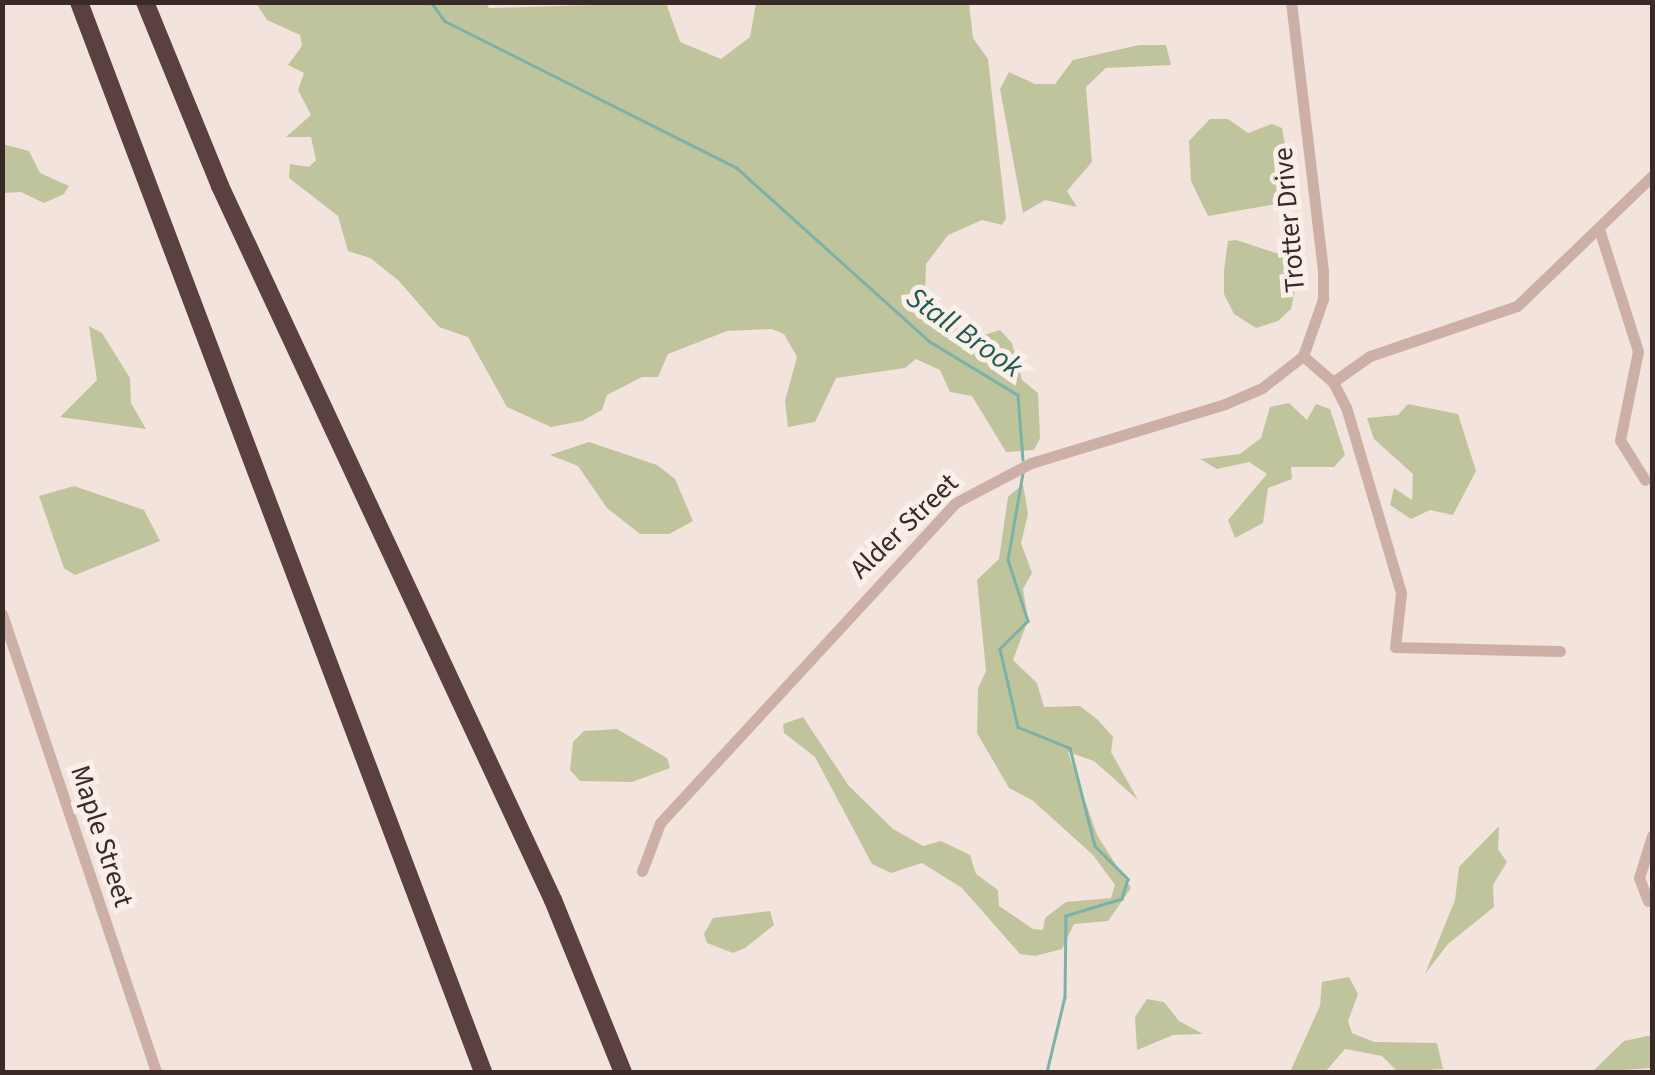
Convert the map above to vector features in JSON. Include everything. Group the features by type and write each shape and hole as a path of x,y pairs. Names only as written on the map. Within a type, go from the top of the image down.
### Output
{"highway":[{"path":"78,2 483,1072"},
{"path":"145,2 220,186 538,865 624,1072"}],"street":[{"name":"Trotter Drive","path":"1291,2 1324,271 1323,299 1304,356"},
{"path":"1333,382 1370,356 1505,313 1599,230 1652,176"},
{"path":"1599,230 1638,352 1620,440 1645,480"},
{"path":"1304,356 1333,382 1401,593 1395,647 1560,652"},
{"name":"Alder Street","path":"642,871 660,824 955,503 1031,463 1225,404 1262,388 1304,356"},
{"name":"Maple Street","path":"2,614 156,1072"},
{"path":"1648,902 1638,878 1652,836"}],"green space":[{"path":"486,2 489,8 666,3 680,42 721,59 750,37 756,3 969,3 973,38 988,59 1006,218 1002,225 982,220 948,235 926,264 925,295 946,323 981,336 1000,330 1012,343 1022,380 1038,393 1040,438 1034,450 1006,452 972,396 950,392 940,370 916,359 905,368 836,378 815,422 788,427 785,401 797,357 784,334 772,329 727,331 668,354 658,377 642,377 607,395 602,410 582,421 551,427 507,407 468,337 439,327 398,280 370,258 348,251 338,216 289,178 290,164 309,167 316,160 311,137 286,137 311,115 298,90 304,73 288,65 302,46 300,35 267,20 256,3"},
{"path":"1139,45 1166,45 1171,65 1106,68 1086,87 1092,162 1067,191 1077,207 1045,200 1023,213 1000,89 1009,72 1035,84 1055,84 1073,60"},
{"path":"1210,119 1228,119 1248,133 1272,124 1282,128 1294,193 1282,203 1208,216 1191,181 1189,141"},
{"path":"2,144 29,151 40,173 69,186 64,194 44,203 21,192 3,193"},
{"path":"1236,240 1301,261 1291,309 1278,321 1256,328 1234,314 1224,294 1224,270 1228,241"},
{"path":"89,326 102,333 130,378 131,403 146,429 60,417 97,380"},
{"path":"1289,403 1307,420 1316,404 1330,409 1345,455 1334,467 1291,467 1292,479 1268,488 1263,523 1235,538 1228,520 1267,474 1249,462 1217,469 1200,459 1240,454 1261,438 1270,407"},
{"path":"1408,404 1458,414 1476,471 1453,515 1430,510 1411,519 1390,505 1394,488 1412,500 1413,474 1374,439 1367,418 1398,415"},
{"path":"589,442 657,465 675,479 693,521 669,534 640,534 607,508 578,466 550,455"},
{"path":"1023,484 1028,514 1021,543 1032,573 1023,589 1028,620 1013,660 1037,683 1044,707 1080,706 1098,720 1113,737 1111,752 1138,800 1094,761 1068,752 1097,835 1131,888 1108,921 1074,924 1062,949 1035,956 1020,954 962,888 922,863 891,873 872,864 815,757 784,733 783,724 803,717 849,786 893,829 923,846 941,841 970,855 976,874 998,890 999,906 1033,929 1043,930 1045,918 1066,902 1111,898 1115,885 1093,855 1032,800 1009,788 977,733 978,688 986,671 977,580 999,559 1008,497"},
{"path":"74,486 144,510 160,541 75,575 64,568 39,496"},
{"path":"617,729 667,758 670,768 632,782 580,781 570,770 573,742 584,731"},
{"path":"1499,826 1498,849 1507,862 1493,885 1494,907 1448,944 1425,974 1455,900 1459,867"},
{"path":"770,911 774,925 745,948 733,953 707,943 704,934 713,918"},
{"path":"1349,977 1358,994 1348,1021 1352,1033 1374,1042 1437,1043 1443,1069 1398,1072 1382,1056 1345,1049 1325,1072 1290,1072 1320,1006 1322,982"},
{"path":"1147,999 1164,1002 1179,1021 1203,1034 1173,1035 1137,1050 1135,1017"},
{"path":"1652,1035 1652,1068 1592,1072 1624,1041"}],"waterway":[{"name":"Stall Brook","path":"431,2 445,21 737,168 929,341 1018,395 1023,460"},
{"name":"Stall Brook","path":"1023,473 1008,560 1028,621 1000,649 1018,727 1070,748 1095,846 1128,879 1122,899 1066,916 1065,997 1047,1072"}]}
